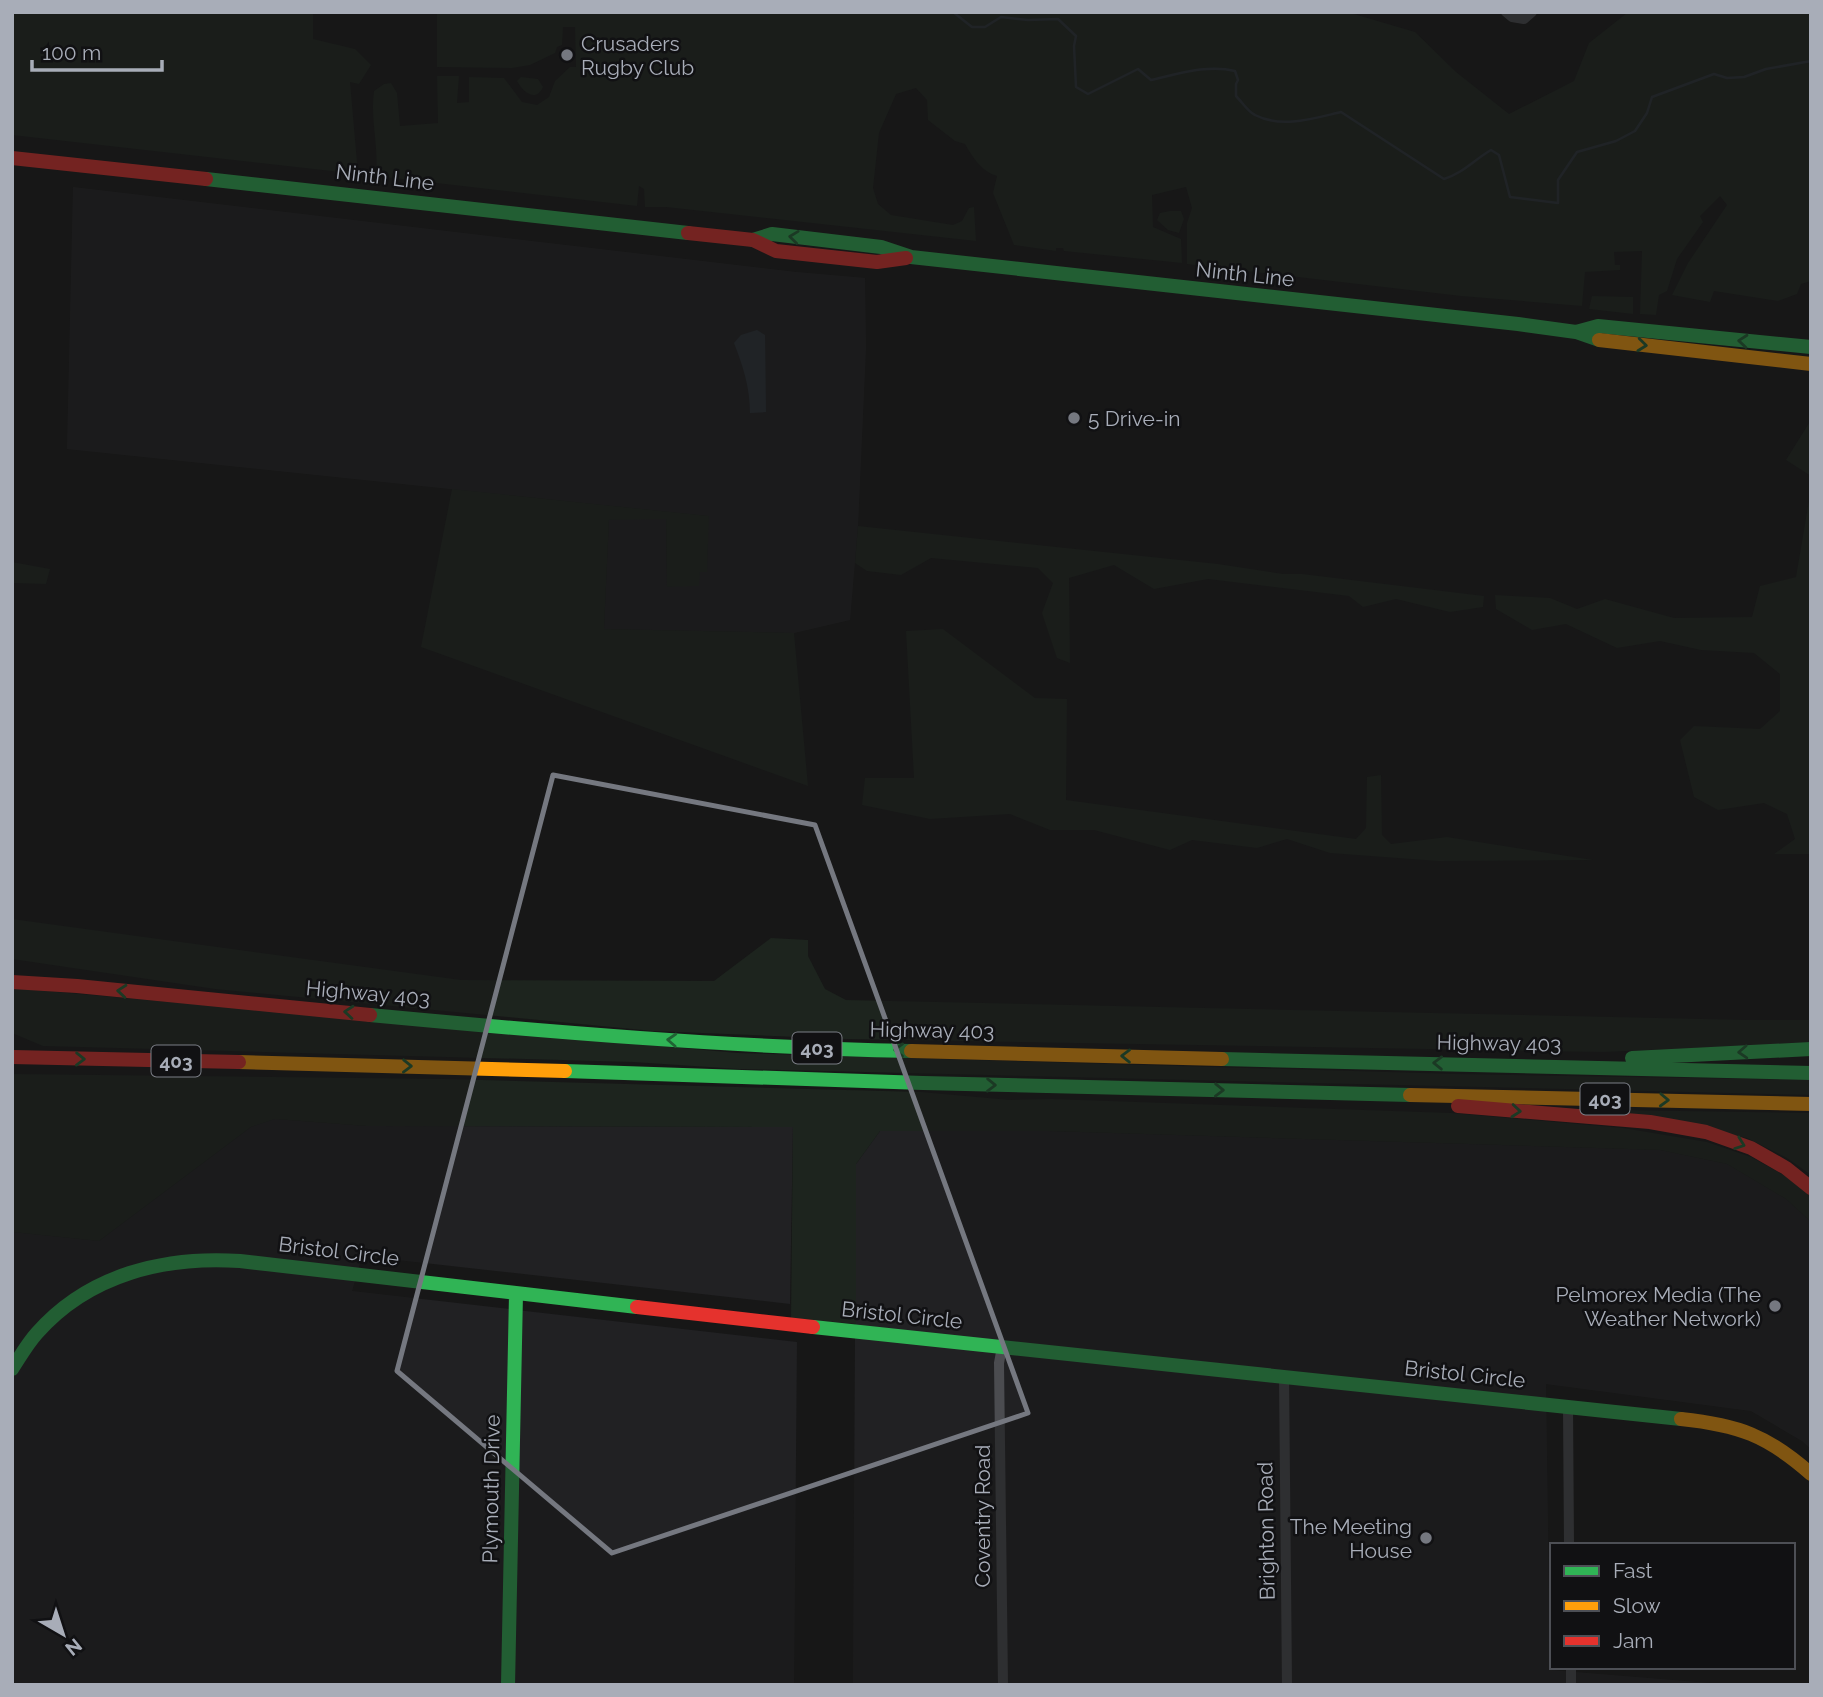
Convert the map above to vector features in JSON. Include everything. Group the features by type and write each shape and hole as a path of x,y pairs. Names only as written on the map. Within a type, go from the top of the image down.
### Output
{"main road":[{"name":"Ninth Line","path":"12,158 753,240 772,234 881,247 911,257 1576,332 1596,340 1811,364"},
{"name":"Ninth Line","path":"1576,332 1598,326 1811,347"},
{"path":"12,972 77,986"},
{"name":"Highway 403","path":"12,982 506,1028 823,1049 1811,1073"},
{"path":"1555,1065 1625,1058 1811,1049"},
{"name":"403","path":"12,1058 1811,1104"},
{"path":"1400,1095 1432,1103 1650,1122 1706,1132 1751,1148 1786,1168 1811,1188"},
{"name":"Bristol Circle","path":"12,1369 37,1334 57,1314 81,1297 127,1273 163,1263 192,1260 249,1261 516,1294 1673,1417 1735,1426 1776,1446 1811,1474"},
{"name":"Plymouth Drive","path":"508,1685 516,1294"}],"street":[{"path":"1506,12 1512,18 1524,19 1532,12"},
{"name":"Coventry Road","path":"1002,1347 999,1363 1003,1685"},
{"name":"Brighton Road","path":"1284,1376 1287,1685"},
{"path":"1568,1407 1569,1543"}],"highlighted area":[{"path":"553,775 815,825 1028,1413 612,1553 397,1371"}],"shaded area":[{"path":"12,12 313,12 313,39 355,49 371,65 359,84 350,82 358,174 12,135"},
{"path":"437,12 1347,12 1415,32 1456,72 1509,114 1574,81 1589,43 1627,13 1811,12 1811,281 1801,284 1797,294 1778,301 1714,291 1710,302 1672,295 1688,263 1727,205 1720,196 1700,216 1703,222 1677,259 1667,291 1659,295 1656,315 1640,314 1642,251 1614,252 1615,265 1620,265 1620,270 1585,272 1582,306 1461,296 1187,264 1187,223 1192,208 1186,187 1152,195 1153,227 1181,239 1182,263 1064,251 1063,248 1056,248 1056,251 1014,245 993,193 997,176 982,168 965,144 955,141 928,120 927,100 916,88 896,94 879,133 873,188 878,204 891,215 953,225 962,221 969,208 974,207 976,241 666,207 645,207 644,189 639,186 637,206 376,176 373,102 374,91 384,84 391,83 397,93 400,126 438,123 437,76 459,76 457,103 469,102 469,77 504,78 522,102 537,105 549,97 555,81 570,67 576,67 575,27 563,27 562,45 557,47 555,53 530,65 512,68 437,67"},
{"path":"521,77 538,79 543,87 540,92 533,95 526,92 517,81"},
{"path":"73,187 865,278 866,348 858,526 850,620 794,633 604,629 609,519 666,519 667,587 700,572 707,572 708,516 67,449"},
{"path":"1181,211 1184,219 1179,233 1168,230 1157,220 1160,213"},
{"path":"1592,296 1633,297 1633,314 1589,309"},
{"path":"757,330 765,335 766,412 750,413 749,394 734,343 741,335"},
{"path":"1811,420 1811,476 1786,460"},
{"path":"452,489 709,516 707,572 700,572 699,586 667,587 666,519 609,520 604,629 794,633 808,786 421,647"},
{"path":"1811,489 1811,854 1774,854 1795,839 1787,814 1764,803 1718,810 1694,797 1680,740 1694,726 1760,729 1780,711 1780,674 1754,653 1701,650 1660,641 1617,648 1566,624 1532,630 1496,609 1495,595 1550,598 1577,609 1605,599 1674,618 1752,617 1760,586 1796,577"},
{"path":"858,526 1218,564 1283,574 1484,596 1483,607 1450,612 1396,599 1363,607 1349,596 1208,579 1154,589 1114,565 1069,578 1070,663 1057,658 1042,613 1053,583 1038,568 931,558 901,575 867,571 855,563"},
{"path":"12,562 50,569 46,584 12,583"},
{"path":"943,629 1035,698 1067,699 1066,800 1356,839 1366,828 1367,777 1381,775 1382,835 1391,844 1447,837 1593,860 1438,861 1330,853 1287,839 1257,848 1192,840 1170,850 1094,830 1050,830 1010,814 930,819 862,805 865,778 914,778 906,631"},
{"path":"12,919 461,980 714,981 771,938 808,940 808,956 825,989 846,1000 1811,1020 1811,1043 1603,1052 846,1039 653,1031 215,989 12,959"},
{"path":"12,988 738,1053 1455,1074 1811,1080 1811,1095 739,1069 633,1062 43,1046 12,1033"},
{"path":"12,1074 445,1079 921,1092 1010,1100 1052,1099 1451,1113 1623,1128 1707,1142 1751,1157 1787,1177 1811,1196 1811,1222 1786,1199 1727,1164 1660,1150 1048,1131 880,1131 856,1164 856,1324 791,1318 793,1127 366,1126 275,1119 251,1127 99,1241 12,1232"},
{"path":"1614,1110 1811,1113 1811,1175 1787,1158 1747,1138"},
{"path":"275,1119 366,1126 793,1127 790,1304 362,1256 352,1291 797,1342 794,1685 12,1685 12,1232 99,1241 251,1127"},
{"path":"880,1131 1048,1131 1660,1150 1727,1164 1786,1199 1811,1222 1811,1449 1751,1411 1546,1384 1550,1670 1734,1685 853,1685 856,1164"}],"waterway":[{"path":"953,12 972,27 985,27 1001,17 1058,19 1076,36 1076,87 1088,94 1138,69 1151,80 1204,69 1235,71 1238,80 1236,96 1255,115 1287,122 1341,112 1444,179 1463,170 1491,150 1499,155 1510,197 1558,203 1558,180 1577,152 1616,141 1635,131 1647,113 1652,97 1714,74 1727,78 1744,77 1766,69 1811,61"}],"traffic: fast":[{"path":"206,179 688,233"},
{"path":"753,240 772,234 881,247 911,257 1518,324 1576,332 1599,340"},
{"path":"1576,332 1598,326 1811,347"},
{"path":"370,1015 640,1038 911,1051"},
{"path":"1632,1058 1811,1049"},
{"path":"1222,1059 1811,1073"},
{"path":"565,1071 1410,1095"},
{"path":"12,1369 37,1333 80,1296 130,1273 184,1262 240,1261 637,1307"},
{"path":"508,1685 516,1294"},
{"path":"813,1327 1681,1419"}],"traffic: slow":[{"path":"1599,340 1811,364"},
{"path":"911,1051 1222,1059"},
{"path":"239,1062 565,1071"},
{"path":"1410,1095 1811,1104"},
{"path":"1681,1419 1751,1434 1780,1450 1811,1474"}],"traffic: jam":[{"path":"12,158 206,179"},
{"path":"688,233 753,240 776,251 877,262 906,258"},
{"path":"12,982 370,1015"},
{"path":"12,1057 239,1062"},
{"path":"1458,1106 1650,1122 1706,1132 1751,1148 1786,1168 1811,1188"},
{"path":"637,1307 813,1327"}],"place":[{"name":"Crusaders Rugby Club","path":"567,55"},
{"name":"5 Drive-in","path":"1074,418"},
{"name":"Pelmorex Media (The Weather Network)","path":"1775,1306"},
{"name":"The Meeting House","path":"1426,1538"}]}
